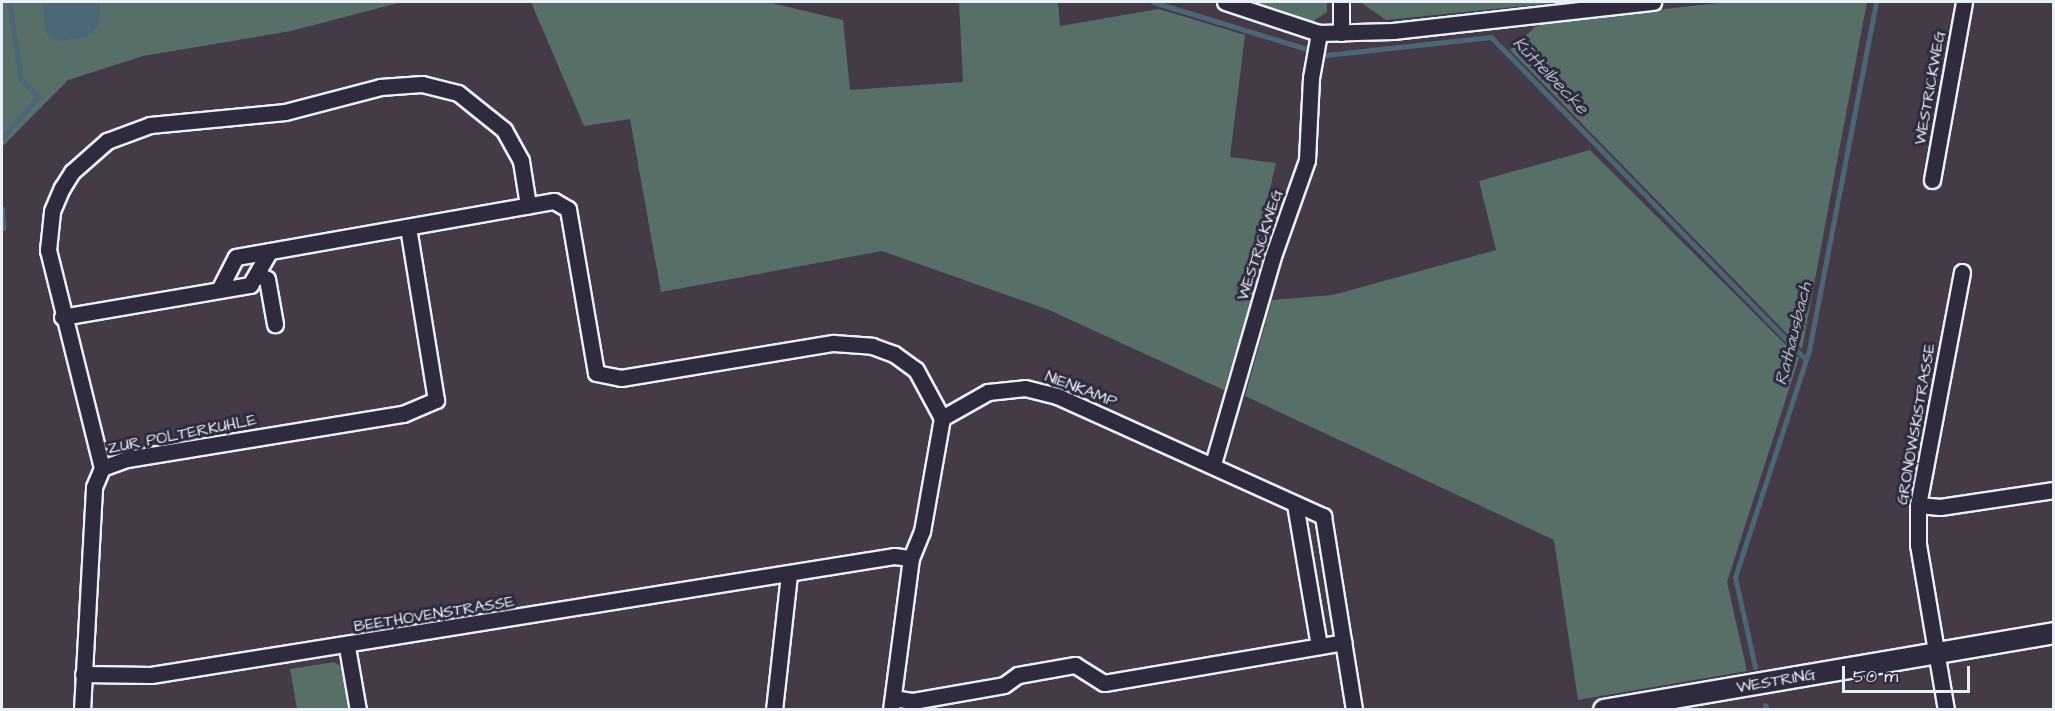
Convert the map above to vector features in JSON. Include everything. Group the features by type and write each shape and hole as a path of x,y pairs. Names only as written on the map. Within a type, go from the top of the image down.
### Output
{"street":[{"path":"1225,2 1319,33 1341,33 1653,2"},
{"path":"1341,2 1341,33"},
{"name":"WESTRICKWEG","path":"1932,180 1964,2"},
{"name":"WESTRICKWEG","path":"1213,464 1272,259 1307,160 1311,78 1319,33"},
{"path":"102,468 62,317 48,250 52,212 62,188 72,172 106,141 150,124 285,112 404,83 439,87 475,103 504,130 520,161 528,206"},
{"path":"219,290 236,257 554,201 568,209 596,373 621,378 833,343 872,346 894,354 916,370 942,418 922,531 911,558 892,704 1004,685 1018,675 1075,665 1104,683 1344,642"},
{"name":"ZUR POLTERKUHLE","path":"82,710 94,488 102,468 128,459 403,414 436,400 408,227"},
{"path":"62,317 250,285 270,251"},
{"name":"GRONOWSKISTRASSE","path":"1947,710 1918,545 1918,505 1962,272"},
{"path":"256,274 267,279 274,324"},
{"name":"NIENKAMP","path":"942,418 988,392 1025,388 1057,396 1213,464 1323,516 1354,710"},
{"path":"1918,505 1940,507 2054,490"},
{"path":"1295,504 1319,646"},
{"name":"BEETHOVENSTRASSE","path":"83,674 151,675 347,647 894,556 911,558"},
{"path":"774,710 789,574"},
{"name":"WESTRING","path":"1611,709 2054,633"},
{"path":"347,647 358,710"}],"green space":[{"path":"2,2 402,2 291,31 143,56 68,80 2,147"},
{"path":"531,2 767,2 843,20 850,90 963,82 959,2 1058,2 1060,26 1159,9 1245,35 1230,157 1276,163 1265,210 1277,213 1224,390 1049,310 882,251 661,292 630,119 584,126"},
{"path":"1250,2 1327,2 1327,12 1312,22"},
{"path":"1360,2 1564,2 1386,20"},
{"path":"1729,2 1867,2 1802,349 1510,50 1536,26 1552,21"},
{"path":"1590,150 1799,358 1727,582 1747,671 1578,700 1554,540 1245,396 1272,300 1333,295 1496,250 1479,181"},
{"path":"334,662 345,669 351,709 297,709 290,669"}],"water":[{"path":"43,2 100,2 98,27 86,37 59,41 46,33"}],"waterway":[{"path":"2,138 38,97 21,80 9,2"},
{"name":"Küttelbecke","path":"1153,2 1326,55 1491,37 1805,359"},
{"name":"Rathausbach","path":"1755,667 1735,577 1809,350 1876,2"},
{"path":"2,209 3,228"},
{"name":"Rathausbach","path":"1765,705 1767,710"}]}
